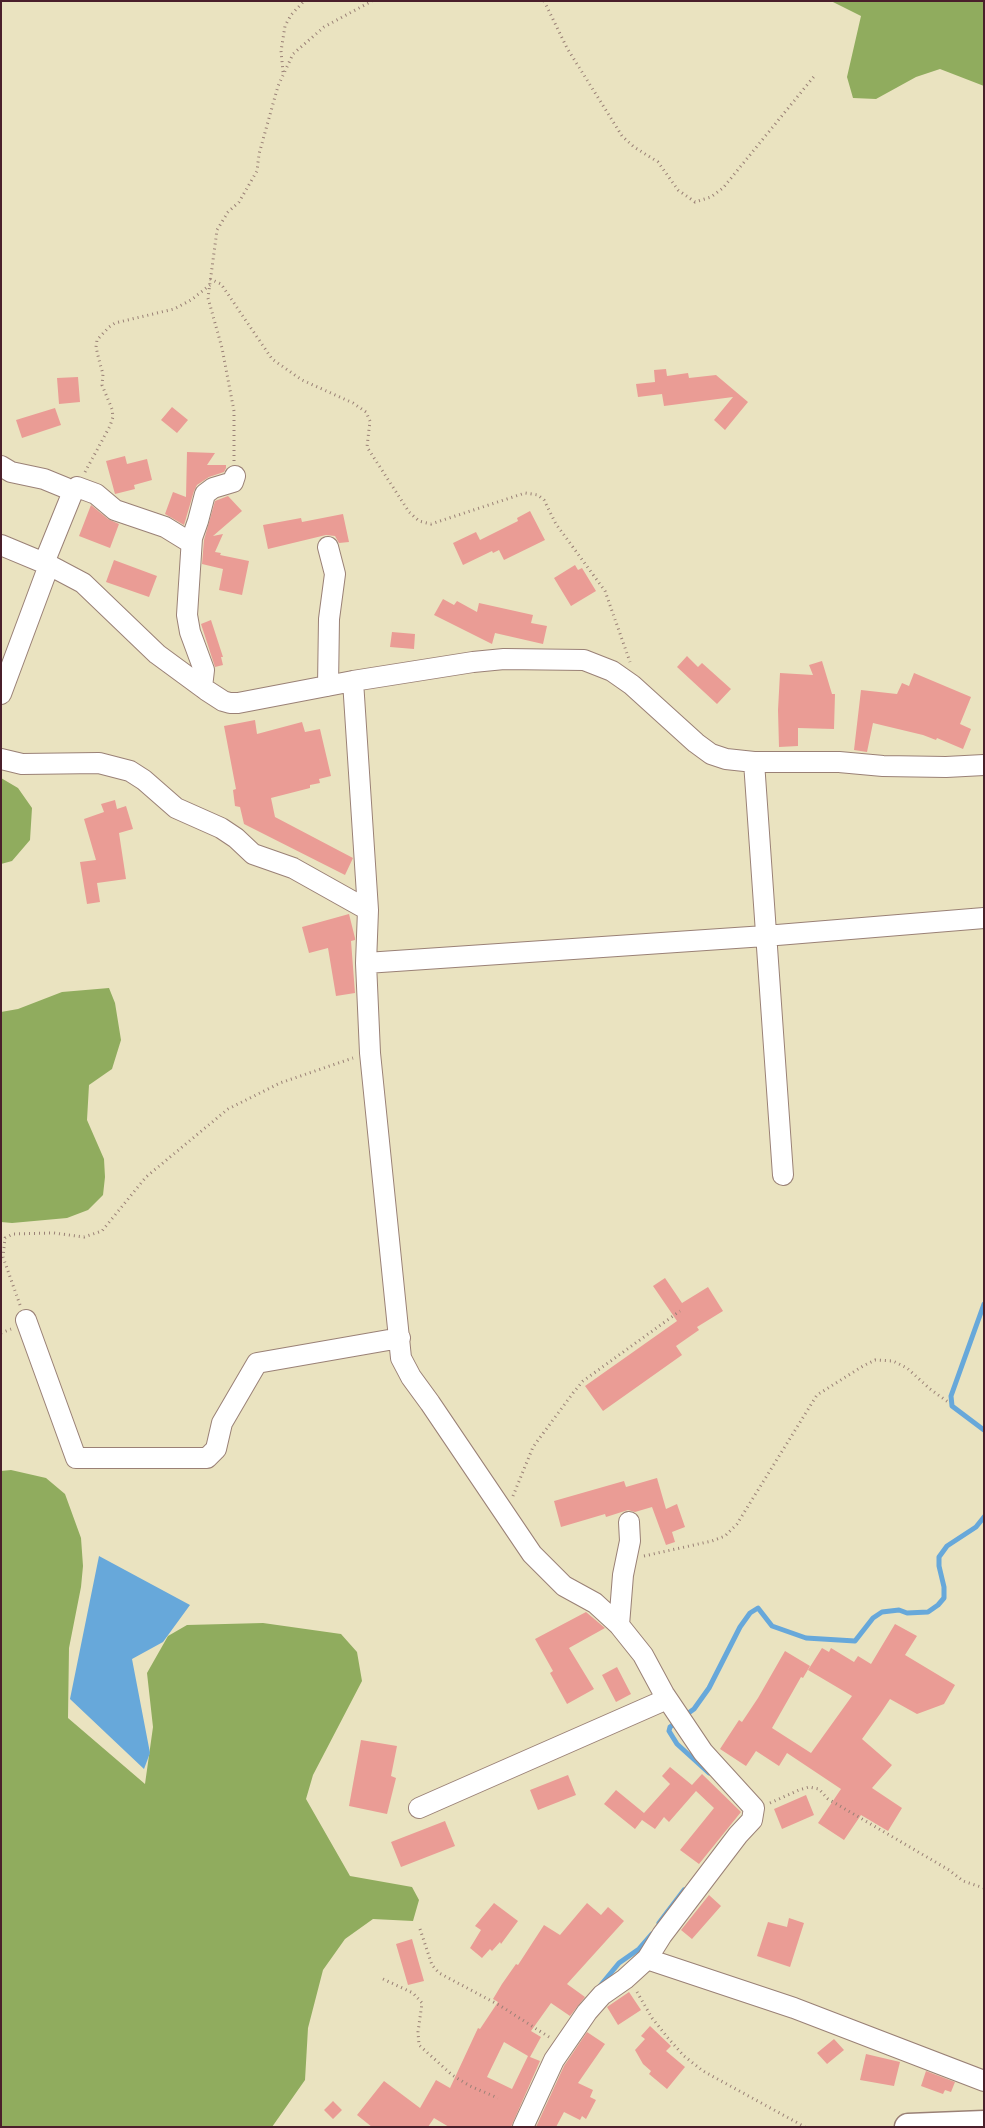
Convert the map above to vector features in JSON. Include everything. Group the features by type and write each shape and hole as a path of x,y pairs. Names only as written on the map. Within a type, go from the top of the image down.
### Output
{"main road":[{"path":"908,2127 984,2124"}],"street":[{"path":"1,466 11,472 44,479 66,488 72,494 1,694"},
{"path":"202,687 204,670 190,632 186,606 191,543 205,494 208,490 233,482 234,476"},
{"path":"77,488 96,494 115,510 165,527 191,543"},
{"path":"1,545 46,564 83,583 157,654 223,701 238,704 353,681 504,658 584,660 612,671 632,685 678,729 711,754 726,759 754,762 839,762 884,766 946,767 984,765"},
{"path":"328,547 335,574 329,619 328,686"},
{"path":"353,681 368,910 366,963 370,1053 401,1358 411,1377 532,1554 547,1572 564,1586 594,1603 619,1625 643,1655 667,1699 703,1752 729,1782 752,1802 754,1811 752,1820 738,1834 662,1935 647,1959 602,1995 587,2012 554,2060 523,2127"},
{"path":"1,759 22,764 99,764 130,771 144,780 176,808 221,828 236,838 253,854 293,868 368,910"},
{"path":"754,762 783,1175"},
{"path":"366,963 765,936 984,918"},
{"path":"26,1320 76,1458 207,1458 216,1449 222,1422 257,1363 400,1338"},
{"path":"619,1625 623,1575 630,1541 629,1522"},
{"path":"419,1808 667,1699"},
{"path":"647,1959 794,2008 984,2081"}],"path":[{"path":"283,73 281,51 285,26 291,15 304,1"},
{"path":"234,476 234,411 222,348 208,298 218,230 228,212 242,197 256,171 259,154 283,73 293,54 324,27 372,1"},
{"path":"544,1 567,48 622,136 634,147 658,162 678,190 695,202 711,197 723,188 816,74"},
{"path":"210,279 221,284 272,359 302,380 353,403 366,412 370,421 367,447 409,512 419,521 431,524 525,493 538,495 544,500 556,524 605,591 630,659 632,685"},
{"path":"77,488 112,424 113,417 112,409 102,386 103,374 98,360 97,340 115,323 174,309 191,300 210,285"},
{"path":"1,1333 26,1320 3,1257 5,1238 13,1234 54,1233 84,1237 102,1231 146,1177 228,1109 280,1083 370,1053"},
{"path":"505,1515 533,1448 572,1392 583,1381 680,1312"},
{"path":"626,1560 712,1541 726,1536 736,1524 814,1399 862,1366 875,1360 893,1361 907,1368 948,1402"},
{"path":"754,1811 799,1790 809,1787 819,1789 828,1799 949,1870 963,1881 984,1888"},
{"path":"420,1928 432,1966 443,1977 499,2005 564,2047"},
{"path":"628,1976 652,2018 684,2056 703,2071 805,2127"},
{"path":"383,1979 413,1993 422,2004 418,2032 419,2045 452,2075 470,2086 498,2098"}],"green space":[{"path":"831,1 984,1 984,86 940,69 916,77 876,99 853,98 847,77 861,16"},
{"path":"1,778 18,788 32,808 30,840 12,861 1,864"},
{"path":"109,988 115,1003 121,1040 112,1069 89,1085 87,1120 104,1159 103,1195 88,1210 67,1218 12,1223 1,1222 1,1012 18,1009 62,992"},
{"path":"11,1470 46,1478 65,1494 81,1538 83,1566 81,1587 69,1648 68,1718 145,1784 153,1727 147,1673 168,1636 187,1625 263,1623 341,1634 357,1652 362,1681 313,1775 306,1799 350,1876 412,1887 419,1900 413,1921 373,1919 345,1939 323,1970 308,2028 305,2080 272,2127 1,2127 1,1471"}],"water":[{"path":"99,1556 190,1605 163,1642 132,1659 150,1753 144,1769 70,1699"}],"building":[{"path":"666,369 667,376 688,373 689,378 716,375 748,402 725,430 714,420 733,397 664,406 662,394 638,397 636,384 655,382 654,370"},
{"path":"78,377 80,402 59,404 57,378"},
{"path":"172,407 188,420 177,433 161,420"},
{"path":"55,408 61,425 22,438 16,420"},
{"path":"187,452 215,453 207,465 226,465 226,468 224,472 209,477 197,485 184,525 165,514 173,492 186,497"},
{"path":"125,456 127,464 147,459 152,480 134,485 135,489 115,494 106,461"},
{"path":"228,496 242,511 213,536 223,534 215,552 221,553 220,555 249,561 242,595 219,590 223,569 202,564 204,540 215,501"},
{"path":"91,505 108,519 119,524 110,548 79,536"},
{"path":"530,511 545,540 504,560 499,550 493,553 492,551 463,565 453,543 476,532 480,540 518,521 517,518"},
{"path":"343,514 349,542 339,543 335,536 326,535 268,549 263,525 301,518 302,522"},
{"path":"114,560 157,576 149,597 106,582"},
{"path":"575,565 578,570 582,568 596,591 571,606 554,578"},
{"path":"443,599 454,605 457,601 477,612 479,603 533,615 531,623 547,626 543,644 495,633 492,644 434,615"},
{"path":"211,620 223,657 221,657 223,665 215,667 201,624"},
{"path":"392,632 415,634 414,649 390,647"},
{"path":"687,656 698,667 702,663 731,689 717,704 677,667"},
{"path":"822,661 832,694 835,694 834,729 798,728 798,746 779,747 780,673 813,675 809,665"},
{"path":"914,673 971,697 960,724 971,729 963,749 937,738 936,740 873,723 867,752 854,750 861,690 897,694 902,683 909,686"},
{"path":"255,720 257,734 302,722 305,732 320,729 331,776 319,779 320,783 310,785 310,788 271,798 275,817 353,858 345,875 244,824 240,807 235,806 233,790 236,789 224,726"},
{"path":"115,800 117,809 126,806 133,829 119,833 126,879 97,883 100,902 87,904 80,862 96,860 84,819 104,812 101,804"},
{"path":"349,914 355,938 355,940 351,941 355,993 336,996 328,948 309,953 302,927"},
{"path":"665,1278 682,1303 708,1287 723,1311 697,1327 699,1330 676,1346 682,1355 603,1411 585,1386 677,1321 653,1286"},
{"path":"657,1478 666,1509 677,1504 685,1527 672,1532 675,1542 666,1545 652,1507 635,1512 628,1510 606,1517 605,1514 561,1527 554,1501 624,1481 626,1487"},
{"path":"586,1612 605,1628 569,1648 594,1689 567,1704 550,1673 553,1671 535,1639"},
{"path":"895,1624 917,1636 905,1655 955,1685 944,1704 917,1714 890,1699 862,1739 892,1765 872,1788 902,1808 888,1831 861,1815 844,1840 818,1823 841,1789 787,1753 779,1766 756,1751 746,1766 720,1749 739,1720 742,1722 758,1698 785,1651 810,1666 803,1678 801,1677 772,1728 811,1753 852,1696 808,1670 822,1648 829,1652 831,1648 854,1662 858,1656 871,1664"},
{"path":"617,1667 631,1694 616,1702 602,1675"},
{"path":"361,1740 397,1746 391,1776 396,1778 387,1814 349,1806"},
{"path":"670,1767 692,1785 702,1774 741,1812 699,1864 680,1850 714,1808 696,1791 669,1822 664,1817 655,1829 642,1820 635,1829 604,1804 616,1790 644,1813 670,1784 662,1776"},
{"path":"568,1775 576,1795 538,1810 530,1790"},
{"path":"806,1795 814,1815 782,1829 774,1809"},
{"path":"445,1821 455,1846 401,1867 391,1842"},
{"path":"709,1895 721,1906 692,1939 681,1930"},
{"path":"494,1903 518,1921 501,1944 500,1942 492,1951 490,1949 482,1958 470,1948 481,1930 475,1926"},
{"path":"587,1903 601,1915 608,1907 624,1921 567,1984 585,1997 570,2016 551,2003 531,2031 541,2037 530,2057 540,2061 511,2127 449,2127 434,2118 428,2127 372,2127 357,2115 384,2081 420,2108 436,2080 450,2088 478,2028 480,2029 498,2002 493,1999 544,1925 560,1935","holes":["504,2042 528,2056 512,2089 487,2077"]},
{"path":"789,1918 804,1923 790,1967 757,1956 768,1922 787,1927"},
{"path":"412,1939 424,1981 408,1985 396,1944"},
{"path":"629,1992 641,2010 618,2025 607,2007"},
{"path":"650,2026 671,2046 666,2051 685,2067 667,2089 649,2074 651,2071 643,2064 635,2050 645,2039 641,2036"},
{"path":"587,2032 605,2044 578,2083 593,2090 590,2097 596,2100 586,2119 582,2116 580,2120 564,2112 556,2127 536,2127 564,2066"},
{"path":"834,2039 844,2050 827,2064 817,2053"},
{"path":"866,2054 900,2062 894,2086 860,2080"},
{"path":"926,2071 955,2082 951,2092 945,2090 943,2094 921,2086"},
{"path":"333,2101 342,2110 333,2119 324,2110"}],"waterway":[{"path":"984,1304 951,1396 952,1406 984,1430"},
{"path":"683,1717 694,1709 709,1688 740,1627 750,1613 758,1608 772,1626 806,1638 855,1641 873,1618 882,1612 899,1610 907,1613 928,1612 944,1598 939,1557 947,1546 976,1527 984,1517"},
{"path":"677,1722 670,1727 669,1731 677,1744 709,1773"},
{"path":"659,1923 684,1890"},
{"path":"600,1986 619,1963 639,1949 652,1934"}]}
